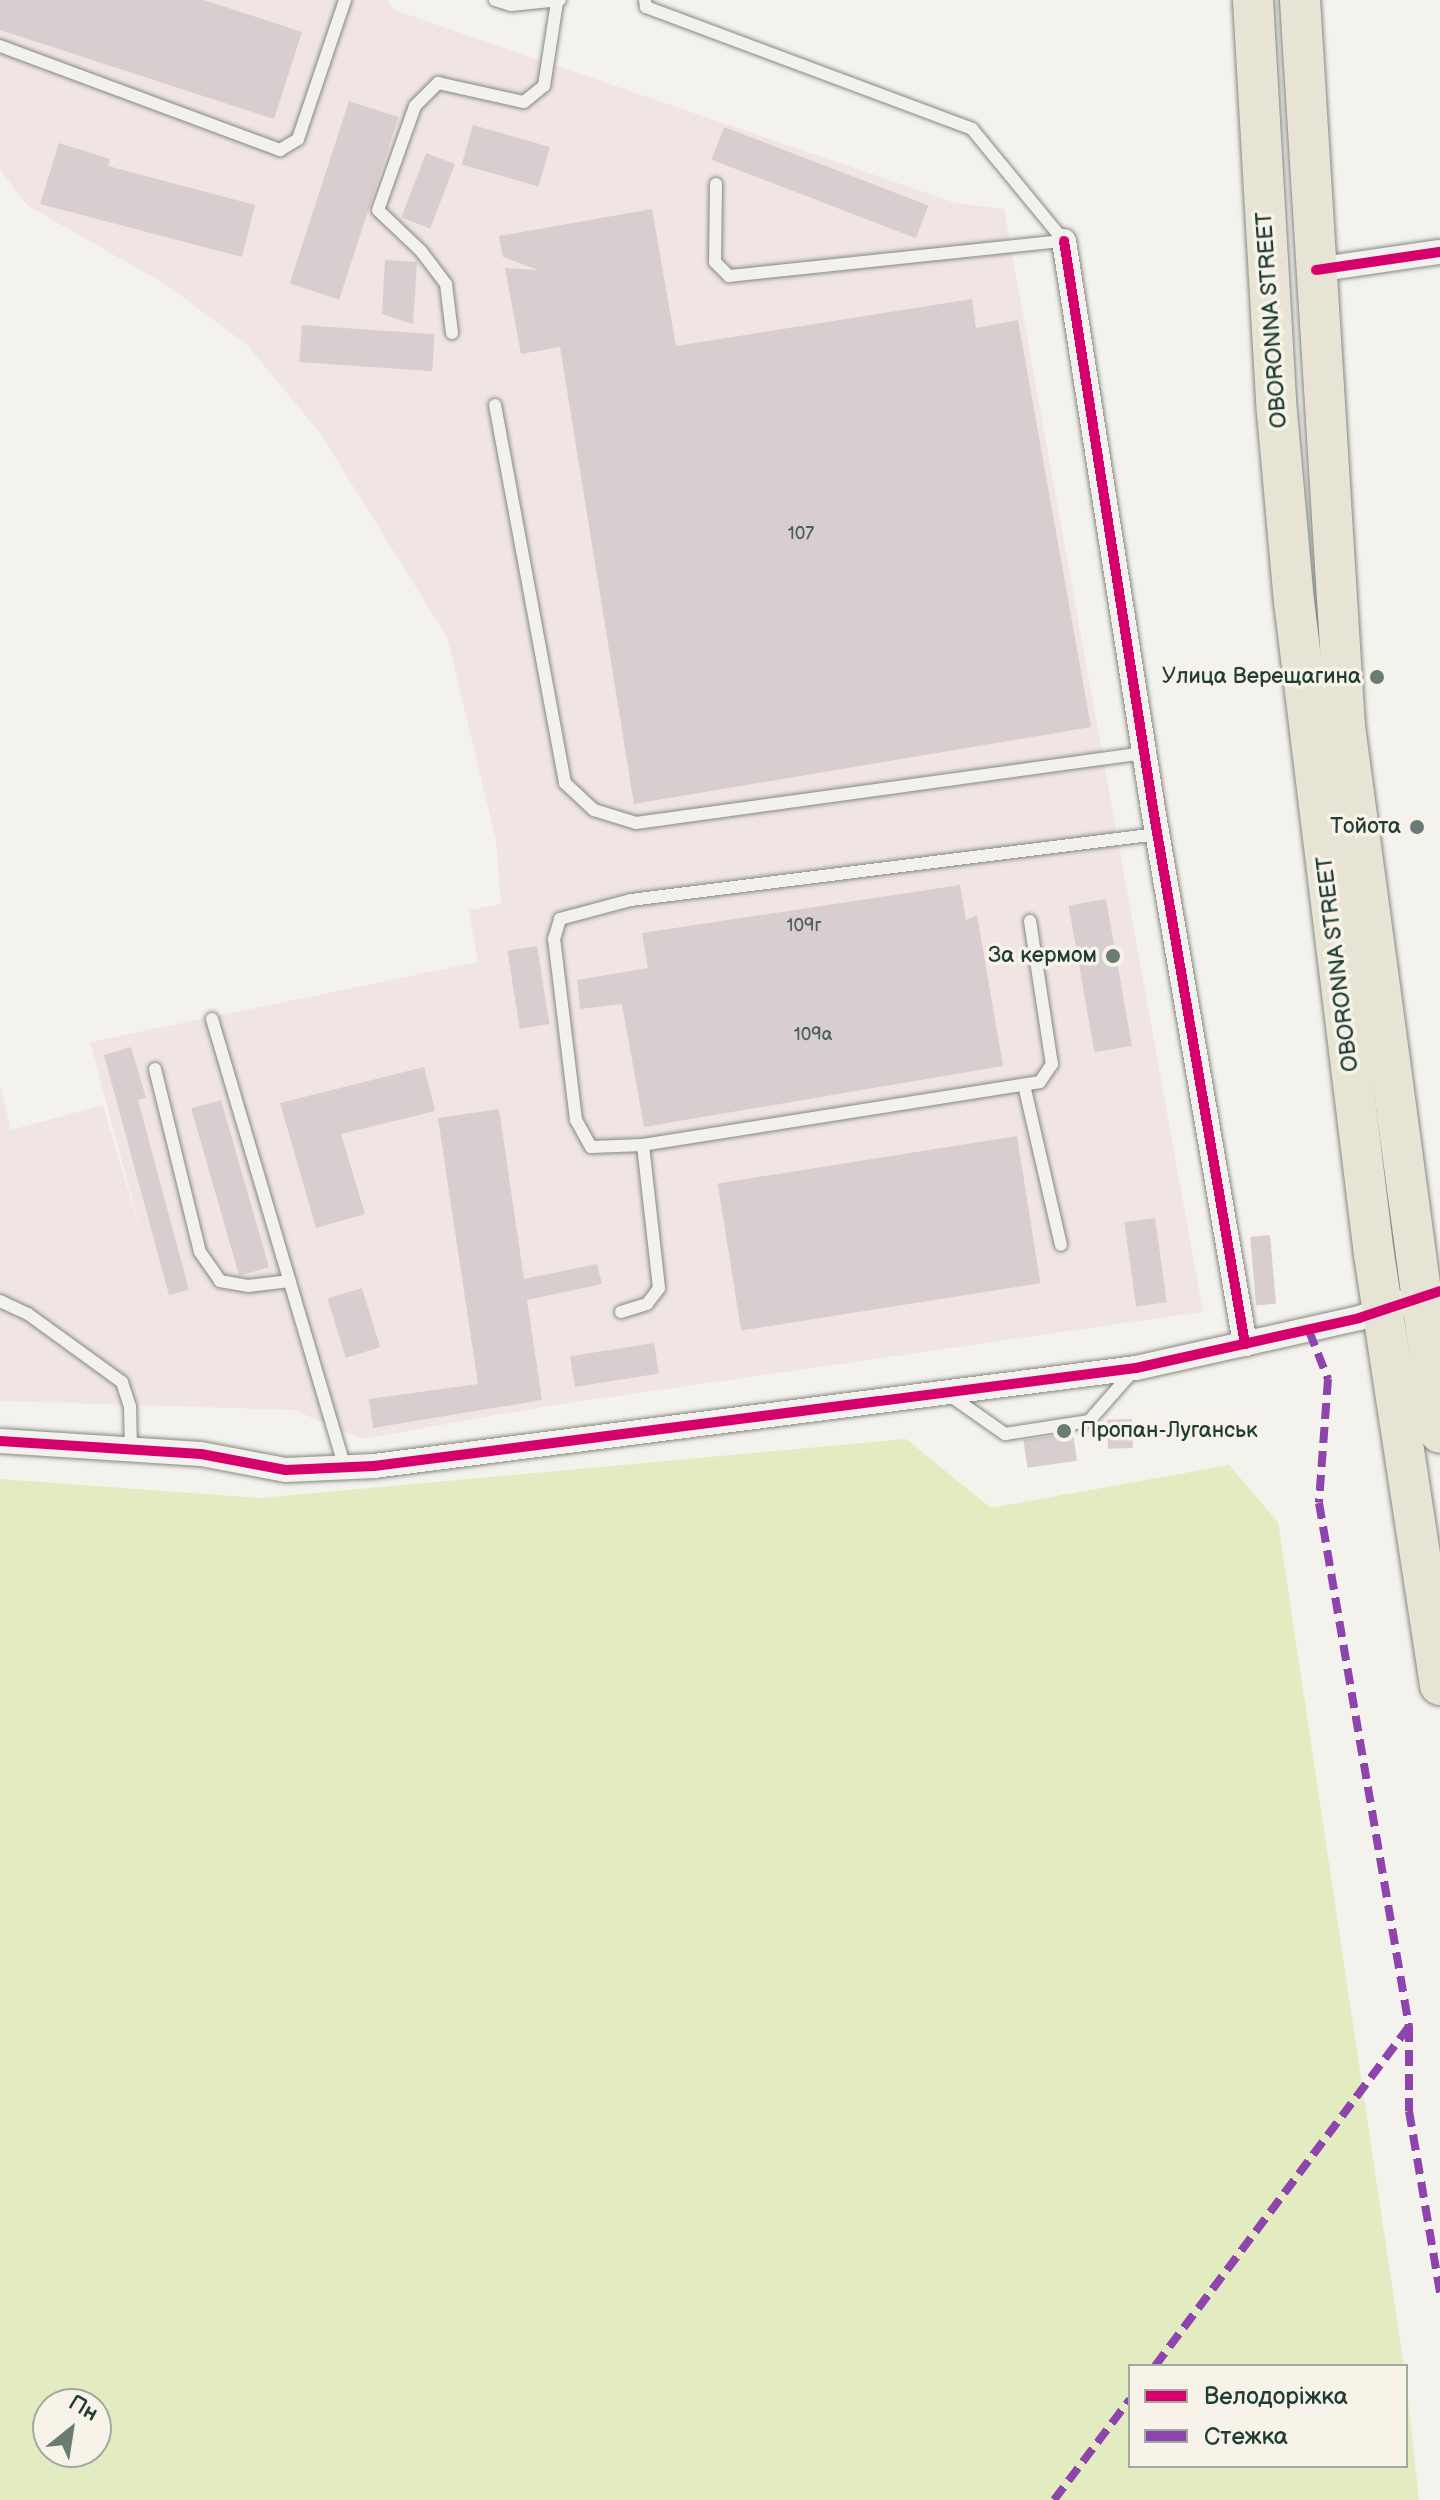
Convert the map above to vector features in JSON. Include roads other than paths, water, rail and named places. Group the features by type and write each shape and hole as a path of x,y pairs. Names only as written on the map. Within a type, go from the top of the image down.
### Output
{"main road":[{"name":"OBORONNA STREET","path":"1253,0 1277,412 1294,601 1414,1299 1440,1433"},
{"name":"OBORONNA STREET","path":"1300,0 1345,727 1414,1299 1440,1685"}],"street":[{"path":"1064,241 1157,834 1245,1344"},
{"path":"1316,270 1440,252"},
{"path":"0,1441 201,1454 286,1470 345,1468 1136,1368 1245,1344 1414,1299"}],"lane":[{"path":"0,46 280,150 298,139 345,0"},
{"path":"452,333 446,284 421,251 378,210 415,106 438,83 524,102 544,86 559,1 511,5 495,0"},
{"path":"645,0 646,7 972,129 1064,241"},
{"path":"716,184 715,262 729,276 1064,241"},
{"path":"495,405 565,783 594,810 636,823 1144,753"},
{"path":"1030,921 1052,1064 1040,1082 643,1145 591,1147 576,1120 554,939 560,919 631,900 1157,834"},
{"path":"212,1019 345,1468"},
{"path":"155,1069 200,1252 220,1281 248,1286 290,1281"},
{"path":"1024,1085 1061,1245"},
{"path":"621,1312 647,1304 659,1288 643,1145"},
{"path":"0,1301 28,1314 122,1382 130,1406 131,1449"},
{"path":"945,1392 1005,1434 1089,1421 1136,1368"}],"place":[{"name":"Улица Верещагина","path":"1377,677"},
{"name":"Тойота","path":"1417,827"},
{"name":"За кермом","path":"1113,956"},
{"name":"Пропан-Луганськ","path":"1064,1431"}]}
